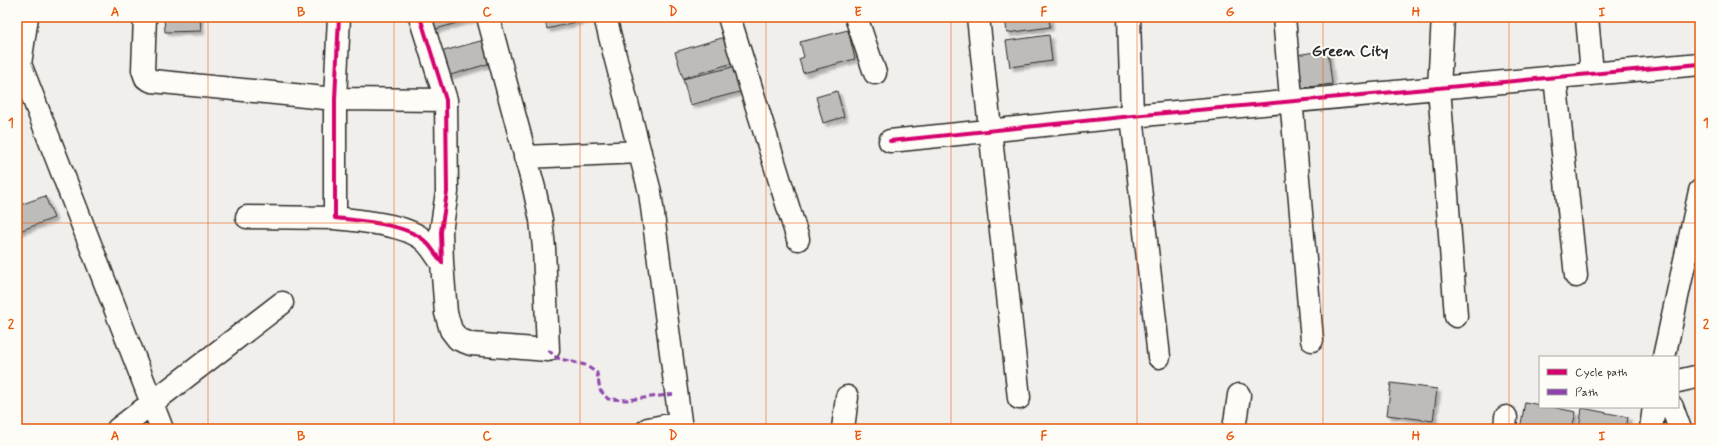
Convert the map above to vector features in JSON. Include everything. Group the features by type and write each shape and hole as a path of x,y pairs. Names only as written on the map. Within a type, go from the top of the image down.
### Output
{"street":[{"path":"27,17 20,64 162,429"},
{"path":"145,17 143,70 146,78 152,81 335,99 446,100"},
{"path":"335,218 335,99 339,17"},
{"path":"420,17 446,100 447,192 441,232 446,313 451,330 458,339 471,344 548,350 544,248 541,220 488,17"},
{"path":"605,17 650,192 681,426 648,429"},
{"path":"729,17 798,239"},
{"path":"856,17 875,73"},
{"path":"978,17 1019,398"},
{"path":"1129,17 1132,116 1159,357"},
{"path":"1284,17 1290,102 1312,340"},
{"path":"1443,17 1439,87 1456,316"},
{"path":"1587,17 1592,73"},
{"path":"890,141 1132,116 1700,64"},
{"path":"1555,77 1576,276"},
{"path":"525,157 640,152"},
{"path":"1664,356 1700,191"},
{"path":"247,217 335,218 379,223 403,230 427,242 442,263"},
{"path":"118,429 282,303"},
{"path":"1679,381 1700,376"},
{"path":"1234,429 1239,395"},
{"path":"843,429 847,397"},
{"path":"1651,429 1654,408"},
{"path":"1672,408 1680,429"}],"building":[{"path":"164,17 200,17 201,31 165,32"},
{"path":"425,17 473,17 474,18 429,31"},
{"path":"544,17 592,17 592,18 547,29"},
{"path":"1005,17 1049,17 1050,27 1007,33"},
{"path":"848,30 855,59 803,73 799,59 804,57 800,42"},
{"path":"1049,35 1052,61 1010,67 1006,41"},
{"path":"725,37 733,63 683,78 675,52"},
{"path":"484,40 491,63 447,76 440,52"},
{"path":"1328,50 1332,84 1301,88 1296,55"},
{"path":"737,66 743,91 690,105 683,79"},
{"path":"837,91 844,117 823,123 816,97"},
{"path":"45,196 54,218 17,232 17,206"},
{"path":"1391,383 1437,389 1433,421 1387,415"},
{"path":"1525,402 1539,405 1539,408 1557,408 1576,412 1572,429 1520,429"},
{"path":"1582,408 1628,417 1626,429 1579,429"},
{"path":"1385,424 1425,429 1385,429"}],"marked path":[{"path":"548,350 557,358 585,365 597,373 600,390 608,399 627,400 676,394"}],"cycle path":[{"path":"339,17 335,99 335,218 384,224 409,232 427,243 442,263 441,232 447,192 446,100 420,17"},
{"path":"890,141 1132,116 1700,64"}],"district":[{"name":"Green City","path":"1350,50"}]}
